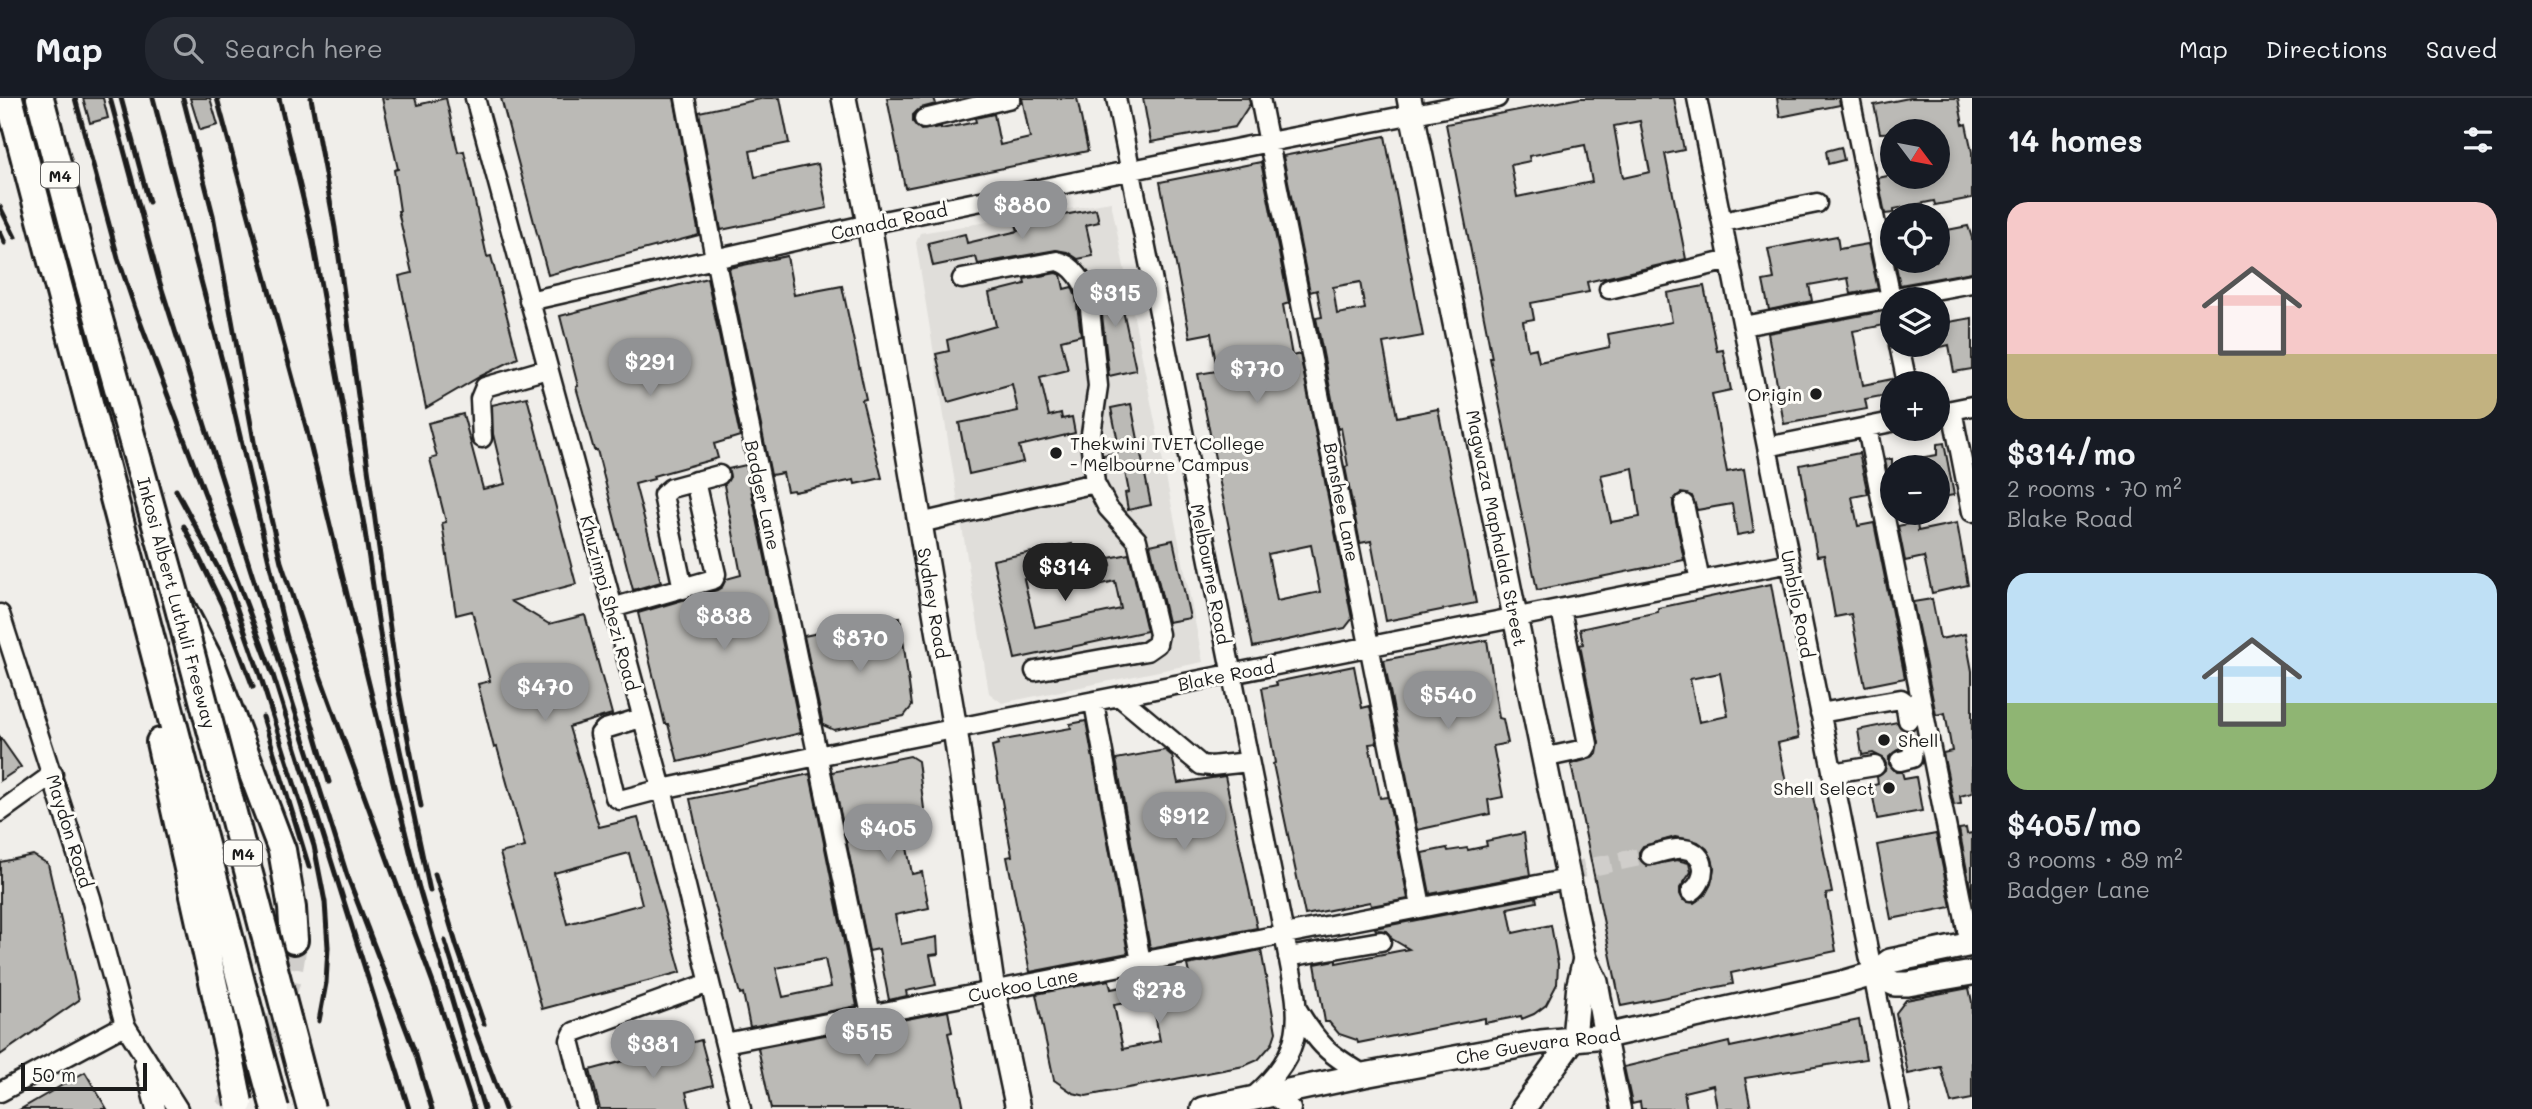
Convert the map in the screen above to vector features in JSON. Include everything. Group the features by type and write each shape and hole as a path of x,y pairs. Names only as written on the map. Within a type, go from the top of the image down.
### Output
{"highway":[{"name":"Inkosi Albert Luthuli Freeway","path":"9,98 275,1109"},
{"name":"Inkosi Albert Luthuli Freeway","path":"40,98 312,1109"},
{"path":"126,547 158,732 214,978 240,1109"},
{"path":"176,597 212,666 282,850 292,908 294,940"}],"main road":[{"name":"Sydney Road","path":"844,98 869,224 920,523 993,991 1018,1109"},
{"name":"Magwaza Maphalala Street","path":"1410,107 1584,959 1596,982 1606,1036"},
{"name":"Che Guevara Road","path":"1203,1109 1364,1075 1574,1038 1606,1036 1873,974 1890,961 1971,944"},
{"name":"Magwaza Maphalala Street","path":"1574,1038 1578,984 1584,959"},
{"path":"1873,974 1895,984 1908,984 1972,973"},
{"path":"1523,1109 1574,1038"}],"street":[{"name":"Khuzimpi Shezi Road","path":"475,98 662,789 741,1109"},
{"name":"Badger Lane","path":"685,98 715,258 871,1015"},
{"path":"924,119 1011,98"},
{"name":"Melbourne Road","path":"1116,98 1297,1009 1294,1042 1287,1060 1261,1096"},
{"name":"Banshee Lane","path":"1261,98 1421,906"},
{"name":"Canada Road","path":"529,301 869,224 1269,142 1410,107 1497,98"},
{"name":"Umbilo Road","path":"1697,98 1900,1109"},
{"path":"1850,98 1888,287"},
{"path":"1722,222 1817,203"},
{"path":"1609,289 1730,260"},
{"path":"962,279 1057,261 1068,264 1085,287 1089,299 1098,379 1090,441 1096,483 1108,508 1138,540 1159,639 1153,650 1147,652 1035,671"},
{"path":"1950,288 1972,283"},
{"path":"1743,326 1880,303"},
{"path":"482,438 480,399 485,387 547,369"},
{"path":"1950,410 1972,405"},
{"path":"1767,447 1880,425"},
{"path":"1867,428 1971,944"},
{"path":"1950,433 1972,512"},
{"path":"683,589 663,495 668,489 719,475"},
{"path":"612,608 712,581 716,574 695,481"},
{"path":"920,523 1096,483"},
{"path":"1684,504 1700,581"},
{"name":"Blake Road","path":"641,718 605,729 600,734 614,792 620,800 954,729 1790,563"},
{"path":"1544,758 1585,749 1588,744 1561,609"},
{"name":"Maydon Road","path":"0,614 91,898 125,1025 178,1109"},
{"path":"1120,697 1201,765 1249,762"},
{"path":"1820,713 1901,699 1905,702 1908,720"},
{"path":"1094,703 1141,961"},
{"path":"1900,761 1912,758 1913,746"},
{"path":"1832,773 1875,766"},
{"path":"0,811 53,774"},
{"path":"1650,855 1676,849 1696,853 1701,859 1704,873 1700,884 1691,892"},
{"name":"Cuckoo Lane","path":"725,1043 1568,879"},
{"path":"1288,957 1381,941"},
{"path":"587,1109 570,1040 574,1032 709,983"},
{"name":"Melbourne Road","path":"1297,1009 1309,1029 1331,1055 1364,1075"},
{"path":"0,1092 125,1025"},
{"name":"Magwaza Maphalala Street","path":"1606,1036 1621,1109"},
{"name":"Maydon Road","path":"139,1047 156,1109"},
{"path":"1261,1096 1291,1109"}],"shaded area":[{"name":"Thekwini TVET College - Melbourne Campus","path":"1111,202 1203,662 1002,703 989,693 916,243 920,233"}],"building":[{"path":"83,98 103,98 108,118 90,123"},
{"path":"190,98 210,98 218,125 200,130"},
{"path":"382,98 415,98 417,105 446,98 458,152 464,151 487,257 491,256 518,358 426,408 399,276 412,273 398,211 394,170 398,169"},
{"path":"501,98 674,98 699,235 548,275"},
{"path":"765,98 780,98 789,143 750,151 755,177 818,164 827,208 721,230 699,112"},
{"path":"887,98 934,98 936,104 921,108 913,115 913,122 921,130 976,122 975,118 994,114 1000,145 1030,138 1022,98 1077,98 1088,151 905,188"},
{"path":"1143,98 1249,98 1250,104 1235,127 1151,142"},
{"path":"1580,98 1674,98 1684,150 1665,154 1686,259 1587,282 1589,292 1531,303 1534,319 1523,321 1528,350 1536,348 1539,362 1610,347 1608,334 1672,322 1667,293 1704,286 1717,351 1723,350 1731,390 1712,394 1727,472 1744,469 1754,532 1737,535 1732,504 1697,510 1692,496 1681,493 1673,500 1673,506 1684,560 1537,590 1446,124","holes":["1640,121 1650,172 1623,178 1614,126","1585,145 1592,182 1517,197 1511,165 1530,161 1529,156","1633,468 1640,517 1611,522 1601,475"]},
{"path":"1777,98 1839,98 1840,105 1780,117"},
{"path":"1909,98 1958,98 1972,152 1972,198 1946,203 1883,203 1880,189 1950,189 1950,119 1880,119 1880,133 1874,105"},
{"path":"1385,136 1423,336 1383,343 1397,417 1438,409 1476,603 1386,621 1371,541 1360,543 1345,467 1348,466 1341,428 1338,429 1316,318 1322,317 1317,290 1310,292 1283,156","holes":["1360,282 1365,309 1337,314 1333,287"]},
{"path":"1841,147 1844,160 1828,164 1826,151"},
{"path":"1261,162 1289,303 1283,305 1292,356 1300,354 1352,619 1345,628 1253,647 1198,374 1217,371 1211,333 1190,337 1160,182","holes":["1311,545 1320,592 1277,601 1268,554"]},
{"path":"1096,209 1099,222 1086,225 1093,256 1078,259 1067,252 1056,250 978,264 976,257 933,266 928,243 965,234 967,243 1018,231 1016,224"},
{"path":"1968,226 1972,238 1972,272 1900,285 1898,273 1950,273 1950,229"},
{"path":"1837,236 1839,249 1868,244 1878,289 1851,294 1848,278 1809,285 1812,301 1769,310 1763,281 1774,279 1768,249"},
{"path":"787,256 794,295 842,286 866,399 862,400 882,478 855,484 854,480 794,492 787,491 783,473 771,475 729,268"},
{"path":"1056,273 1061,275 1064,289 1072,287 1081,335 1061,340 1068,370 1040,377 1049,416 1061,413 1062,419 1072,417 1075,433 1019,446 1023,462 969,474 959,423 1018,411 1012,384 948,402 936,354 949,351 947,340 996,326 989,293 1025,284 1024,279"},
{"path":"707,278 740,436 714,444 718,458 653,476 654,479 635,484 661,582 633,590 597,450 594,450 576,387 578,386 560,316"},
{"path":"1116,278 1136,370 1109,376 1100,298 1095,282"},
{"path":"1880,312 1880,326 1853,331 1863,385 1880,381 1880,396 1865,399 1867,409 1784,424 1768,333"},
{"path":"1972,318 1972,369 1954,372 1950,350 1950,322"},
{"path":"527,397 576,584 511,601 549,624 585,615 612,714 569,727 599,827 638,818 681,972 542,1009 500,853 525,847 497,747 494,748 478,684 490,681 472,611 456,615 442,523 446,522 430,459 437,457 428,423 463,414 483,489 505,484 493,434 492,405","holes":["629,853 642,904 567,924 554,873"]},
{"path":"1131,404 1151,505 1128,510 1125,493 1129,492 1124,467 1105,471 1103,455 1120,452 1111,408"},
{"path":"1944,443 1946,455 1937,455 1937,444"},
{"path":"1859,453 1868,494 1852,497 1858,526 1874,523 1905,678 1865,686 1851,614 1835,617 1824,555 1817,556 1800,465"},
{"path":"746,465 801,733 678,762 668,724 665,724 638,613 717,590 726,579 741,575 724,485 730,477 728,469"},
{"path":"1950,474 1954,495 1950,496"},
{"path":"1957,523 1968,585 1932,593 1924,557 1905,561 1898,526 1917,525 1918,531"},
{"path":"1173,540 1190,618 1168,622 1150,545"},
{"path":"1072,544 1077,570 1024,579 1035,627 1121,609 1115,581 1090,587 1086,571 1111,565 1109,558 1129,554 1147,631 1015,659 993,560"},
{"path":"1771,584 1799,738 1778,743 1788,792 1811,787 1832,893 1826,894 1836,951 1731,973 1733,984 1621,1006 1571,764 1592,758 1597,754 1599,743 1580,645 1583,644 1580,629 1658,612 1658,608","holes":["1720,673 1728,716 1699,722 1690,679","1675,837 1698,842 1707,849 1712,858 1714,868 1711,884 1705,895 1694,903 1683,900 1680,894 1680,888 1691,872 1689,863 1677,860 1647,866 1639,858 1643,846"]},
{"path":"1932,599 1940,639 1965,634 1972,671 1972,793 1960,796 1961,804 1954,805 1943,753 1952,751 1945,713 1936,715 1913,602"},
{"path":"900,617 912,706 904,716 834,730 823,725 804,636 833,630 834,634 874,626 872,622"},
{"path":"1487,640 1499,718 1503,719 1508,743 1493,746 1503,797 1488,800 1490,814 1417,830 1384,660"},
{"path":"1354,666 1362,708 1370,706 1377,743 1369,744 1380,798 1388,797 1408,899 1371,906 1370,902 1305,915 1273,764 1275,763 1262,688 1277,685 1276,682"},
{"path":"1086,721 1128,953 1030,972 1007,857 1012,856 992,746 999,744 998,741 1071,728 1070,724"},
{"path":"1897,722 1903,730 1914,729 1915,735 1904,739 1901,747 1889,757 1889,764 1896,772 1902,772 1904,779 1916,777 1922,811 1877,819 1871,786 1878,784 1877,777 1885,771 1886,764 1883,758 1873,753 1862,755 1858,730"},
{"path":"0,737 21,767 0,781"},
{"path":"1165,750 1172,756 1178,783 1225,776 1257,928 1150,948 1116,759"},
{"path":"910,756 918,761 927,833 905,837 912,874 922,872 929,908 895,915 901,944 937,937 938,954 930,955 936,985 906,991 907,996 889,1000 879,949 869,951 832,772"},
{"path":"810,774 857,1006 750,1027 743,993 740,994 707,876 690,799","holes":["825,959 831,987 783,997 776,968"]},
{"path":"1966,828 1967,834 1972,833 1972,897 1959,829"},
{"path":"1524,833 1530,875 1430,894 1422,853 1447,848 1448,851 1468,850 1487,846 1486,841"},
{"path":"1936,834 1951,907 1891,919 1877,845"},
{"path":"33,855 48,864 79,1000 0,1055 0,862"},
{"path":"1536,897 1537,902 1508,908 1513,933 1551,925 1558,964 1557,984 1546,1005 1534,1014 1522,1019 1521,1016 1485,1023 1485,1018 1358,1043 1357,1040 1339,1034 1329,1022 1325,1022 1315,964 1336,960 1336,963 1409,949 1392,939 1386,931 1375,928"},
{"path":"1261,950 1276,1032 1272,1044 1258,1060 1244,1066 1086,1096 1073,1093 1054,1080 1036,994 1109,980 1111,989 1189,974 1187,965","holes":["1152,998 1160,1041 1123,1049 1114,1005"]},
{"path":"1969,988 1972,1002 1972,1099 1951,1103 1941,1067 1908,1074 1896,1013 1906,1000"},
{"path":"948,1011 952,1032 948,1033 964,1109 771,1109 758,1048"},
{"path":"1859,1020 1866,1059 1745,1078 1751,1109 1717,1109 1713,1085 1684,1092 1687,1109 1641,1109 1640,1102 1632,1104 1624,1067 1729,1042 1730,1047"},
{"path":"701,1040 713,1085 686,1092 690,1109 600,1109 590,1070"},
{"path":"85,1072 107,1109 21,1109"}],"tunnel":[{"path":"1908,720 1913,746"},
{"path":"1567,872 1650,855"},
{"path":"227,1109 262,1050 280,1006 294,940"}],"railway":[{"path":"75,98 118,258 273,675 409,1109"},
{"path":"110,98 159,280 347,875 416,1055 432,1109"},
{"path":"121,98 149,202"},
{"path":"153,98 226,376 286,634 329,782"},
{"path":"183,98 213,215 257,458 281,562 433,983 474,1109"},
{"path":"217,98 306,427 419,888 484,1109"},
{"path":"279,98 312,236 364,525 391,708 430,891"},
{"path":"311,98 335,228 398,687 421,806"},
{"path":"0,207 15,237"},
{"path":"0,232 5,243"},
{"path":"176,490 231,592 314,846 325,902 328,947 326,983 319,1021"},
{"path":"184,526 222,605 253,687"},
{"path":"263,717 309,867"},
{"path":"435,874 484,1024"},
{"path":"445,941 462,995 505,1109"}],"place":[{"name":"Origin","path":"1816,394"},
{"name":"Thekwini TVET College - Melbourne Campus","path":"1056,453"},
{"name":"Shell","path":"1884,740"},
{"name":"Shell Select","path":"1889,788"}]}
